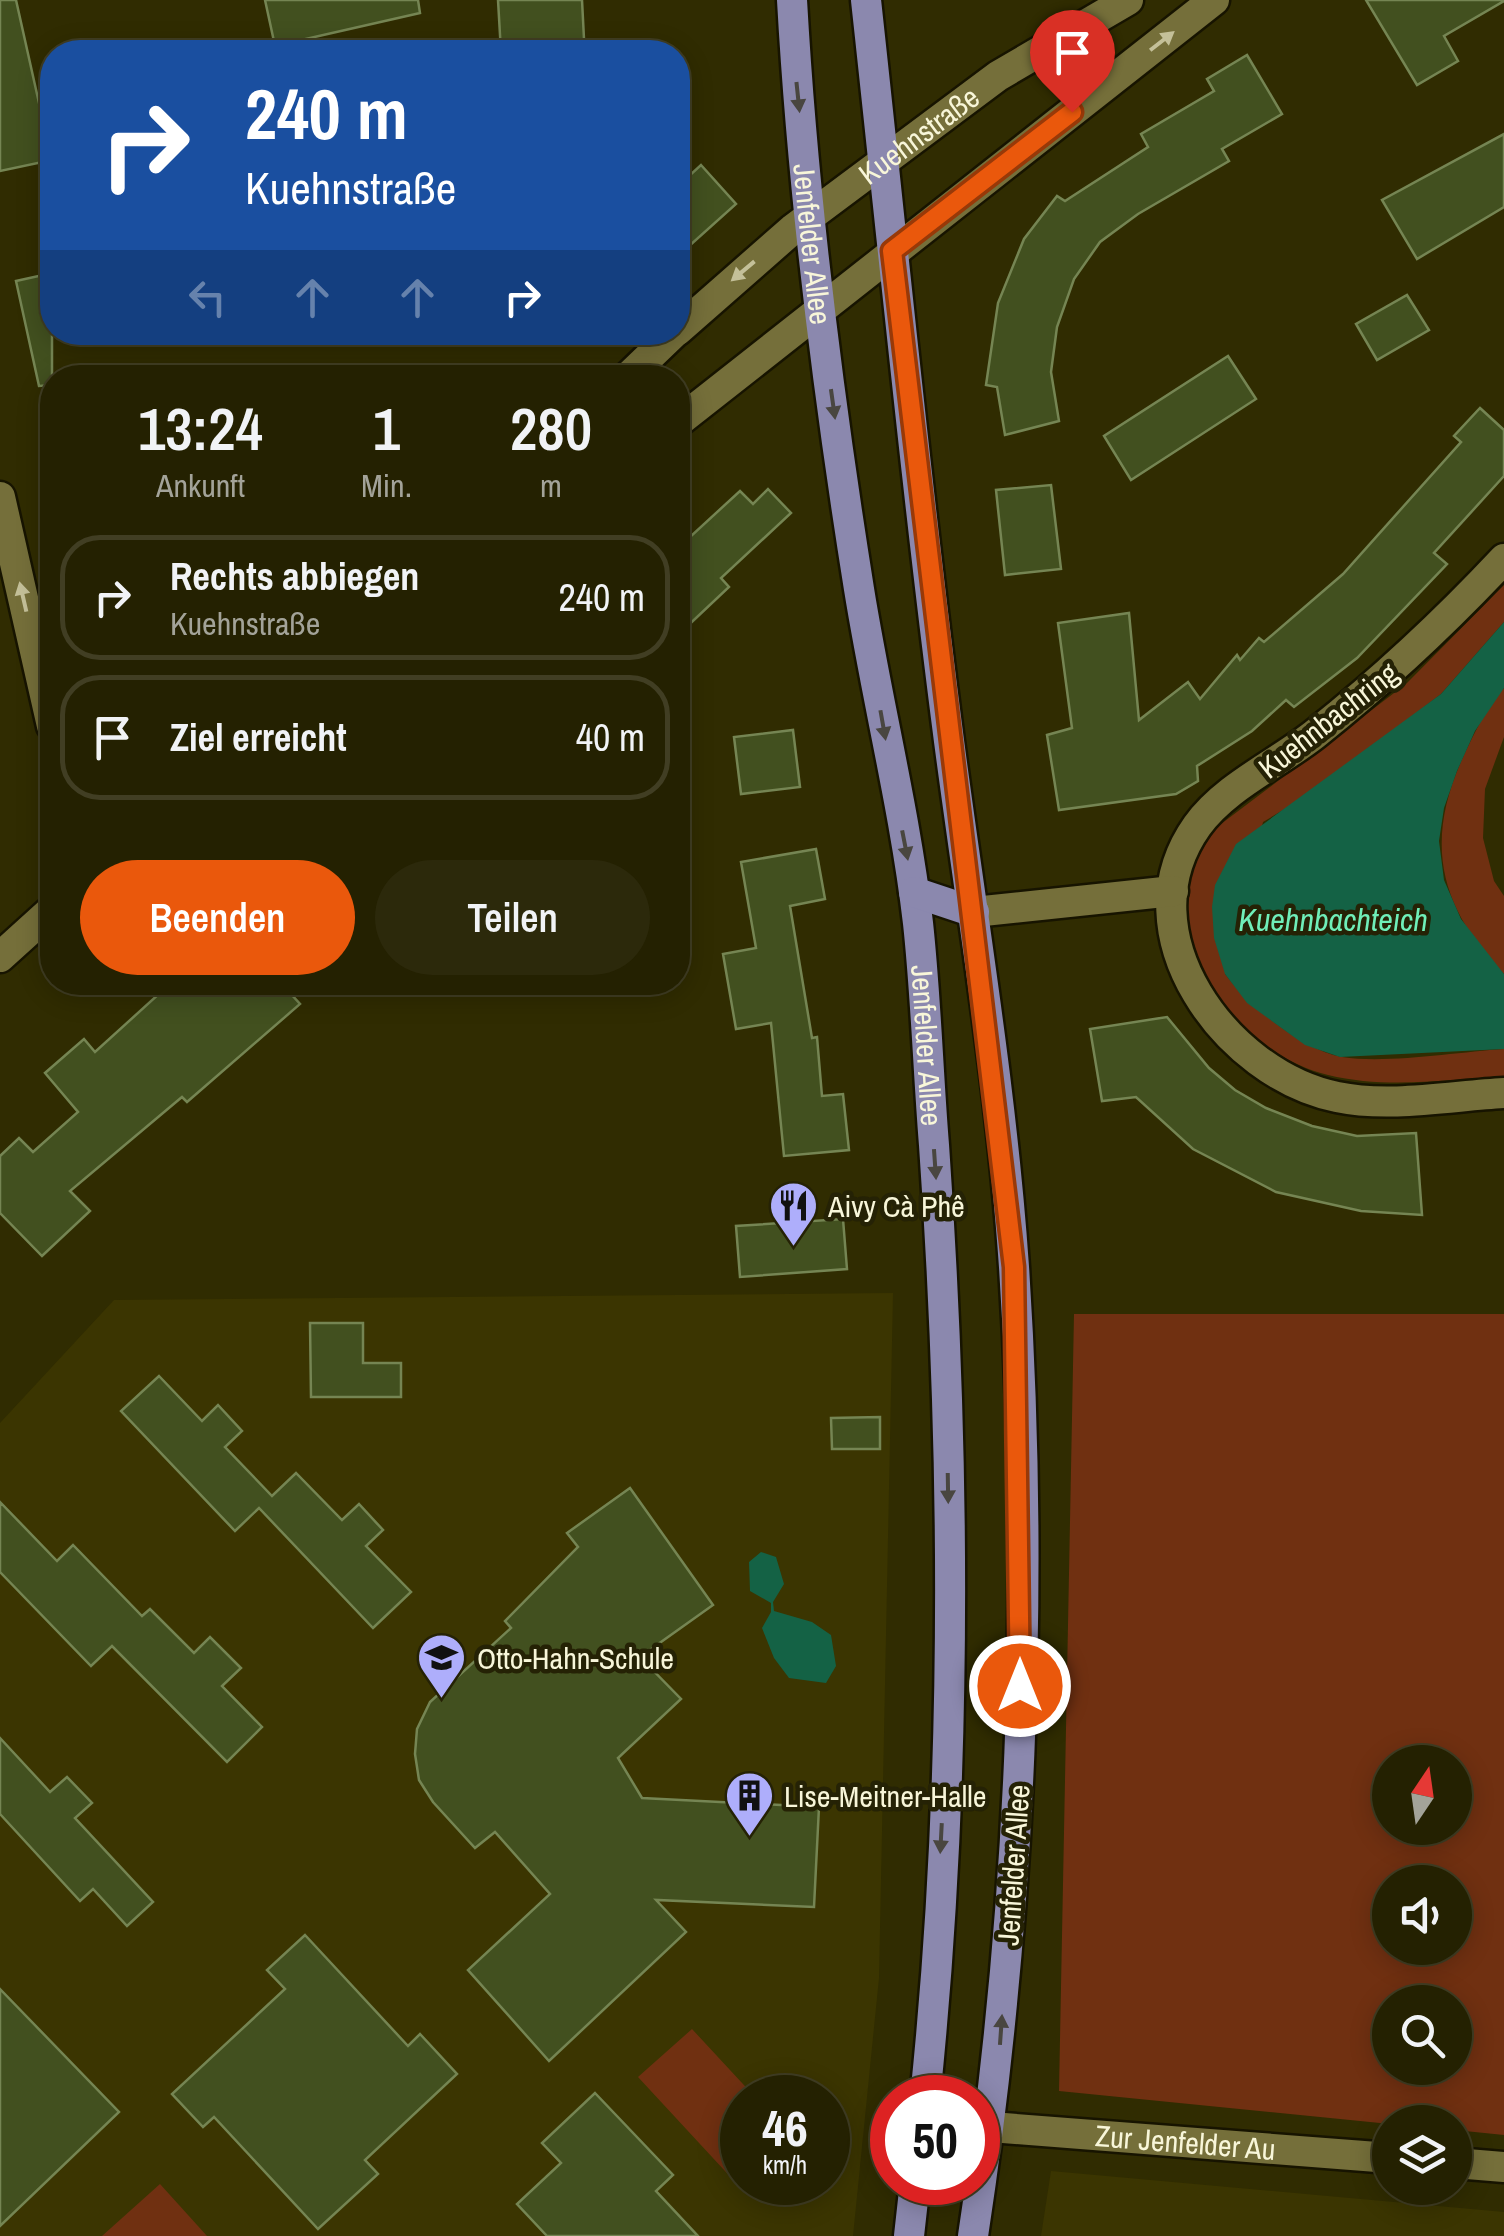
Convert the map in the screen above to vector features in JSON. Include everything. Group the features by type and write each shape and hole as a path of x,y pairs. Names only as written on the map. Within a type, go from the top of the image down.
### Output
{"main road":[{"name":"Jenfelder Allee","path":"792,0 811,216 859,591 914,892 943,1274 951,1585 934,1999 927,2075"},
{"name":"Jenfelder Allee","path":"866,0 947,725 974,912 1014,1267 1020,1500 1020,1756 989,2075"},
{"path":"914,892 974,912"},
{"path":"909,2236 912,2205"},
{"name":"Jenfelder Allee","path":"973,2236 976,2205"}],"street":[{"name":"Kuehnstraße","path":"690,320 811,216 998,76 1128,0"},
{"path":"690,412 1214,0"},
{"name":"Kuehnstraße","path":"642,365 662,345"},
{"path":"0,497 40,673"},
{"name":"Kuehnbachring","path":"1504,558 1363,696 1280,762 1218,802 1195,828 1173,891 1173,938 1207,1011 1239,1045 1286,1079 1338,1098 1504,1093"},
{"path":"974,912 1173,891"},
{"path":"0,958 40,921"},
{"name":"Zur Jenfelder Au","path":"1000,2127 1372,2157"},
{"path":"1472,2165 1504,2168"}],"shaded area":[{"path":"1504,585 1504,622 1441,694 1310,794 1263,822 1225,974 1278,1025 1326,1053 1379,1059 1504,1049 1504,1076 1371,1082 1301,1066 1251,1034 1210,988 1188,933 1187,893 1196,864 1217,827 1406,684"},
{"path":"1504,688 1504,737 1485,789 1483,838 1494,881 1504,896 1504,974 1464,923 1452,898 1442,844 1444,816 1464,755"},
{"name":"Otto-Hahn-Schule","path":"893,1293 879,1978 853,2236 0,2236 0,1423 114,1300"},
{"path":"1074,1314 1504,1314 1504,2135 1472,2132 1472,2105 1372,2105 1372,2122 1059,2091"},
{"path":"692,2029 735,2075 720,2075 720,2166 638,2077"},
{"path":"1051,2171 1372,2200 1372,2205 1504,2212 1504,2236 1041,2236"},
{"path":"160,2184 207,2236 102,2236"}],"water":[{"name":"Kuehnbachteich","path":"1504,622 1504,688 1475,731 1457,771 1444,808 1439,841 1444,880 1461,919 1504,974 1504,1049 1340,1057 1305,1045 1247,1003 1225,974 1214,938 1215,885 1236,844 1441,694"},
{"path":"761,1552 776,1557 784,1584 773,1602 774,1611 812,1622 831,1635 836,1666 826,1683 789,1678 774,1658 762,1628 771,1612 771,1603 750,1591 749,1562"}],"building":[{"path":"0,0 16,0 40,108 40,163 0,171"},
{"path":"265,0 418,0 420,13 301,40 274,40"},
{"path":"498,0 582,0 584,39 500,40"},
{"path":"1366,0 1504,1 1444,36 1458,61 1417,85"},
{"path":"1247,55 1282,114 1222,149 1229,161 1138,214 1100,242 1074,279 1057,327 1051,372 1059,421 1005,435 997,387 986,385 998,303 1024,239 1057,196 1065,201 1148,147 1141,134 1214,91 1207,79"},
{"path":"1504,134 1504,207 1417,259 1382,200"},
{"path":"701,165 736,204 690,245 690,175"},
{"path":"40,276 40,345 52,345 52,365 40,365 40,386 39,386 16,281"},
{"path":"1407,295 1429,330 1377,360 1356,324"},
{"path":"1228,356 1256,399 1131,480 1104,436"},
{"path":"1480,408 1504,430 1504,476 1434,553 1447,564 1357,658 1294,707 1286,700 1252,731 1197,766 1198,781 1176,794 1059,810 1047,735 1072,728 1058,623 1129,613 1139,720 1188,682 1200,699 1237,655 1240,660 1259,638 1264,642 1343,574 1461,442 1454,436"},
{"path":"1051,485 1061,569 1005,575 996,490"},
{"path":"768,489 791,513 721,578 729,587 690,624 690,537 740,491 753,504"},
{"path":"793,730 800,787 741,794 734,737"},
{"path":"816,849 825,899 790,906 812,1038 817,1037 822,1096 843,1094 849,1150 784,1156 771,1023 736,1029 723,954 756,948 741,862"},
{"path":"158,995 292,995 300,1004 187,1102 182,1097 70,1191 90,1211 42,1256 0,1213 0,1156 19,1138 33,1152 78,1112 45,1073 84,1039 95,1052"},
{"path":"1167,1017 1209,1068 1235,1090 1266,1108 1312,1126 1357,1136 1416,1133 1422,1215 1361,1211 1276,1192 1193,1149 1136,1097 1102,1101 1090,1029"},
{"path":"843,1219 847,1269 740,1277 736,1226"},
{"path":"310,1323 363,1323 363,1363 401,1363 401,1397 311,1397"},
{"path":"159,1376 202,1421 218,1405 242,1431 225,1447 272,1496 296,1473 342,1520 359,1504 383,1530 366,1546 411,1592 373,1628 259,1508 235,1531 121,1411"},
{"path":"880,1417 880,1449 832,1449 831,1418"},
{"path":"630,1488 713,1605 640,1657 681,1699 618,1758 642,1798 819,1807 814,1907 656,1900 686,1932 549,2061 468,1970 550,1894 495,1832 475,1848 433,1802 419,1780 417,1729 430,1702 511,1628 505,1621 578,1547 567,1533"},
{"path":"0,1502 57,1561 73,1545 142,1616 150,1609 194,1653 210,1637 241,1668 222,1686 262,1727 227,1762 112,1646 91,1666 0,1572"},
{"path":"0,1738 50,1792 67,1777 92,1803 75,1818 153,1902 127,1926 93,1889 80,1901 0,1814"},
{"path":"305,1935 408,2046 420,2034 457,2074 365,2160 378,2174 318,2229 214,2117 203,2127 172,2094 285,1989 267,1970"},
{"path":"0,1989 119,2112 0,2226"},
{"path":"595,2093 673,2175 656,2191 698,2236 547,2236 517,2204 561,2163 542,2143"}],"place":[{"name":"Aivy Cà Phê","path":"793,1248"},
{"name":"Otto-Hahn-Schule","path":"442,1700"},
{"name":"Lise-Meitner-Halle","path":"749,1838"}],"route":[{"path":"1020,1686 1014,1267 974,912 904,377 892,251 1072,112"}]}
